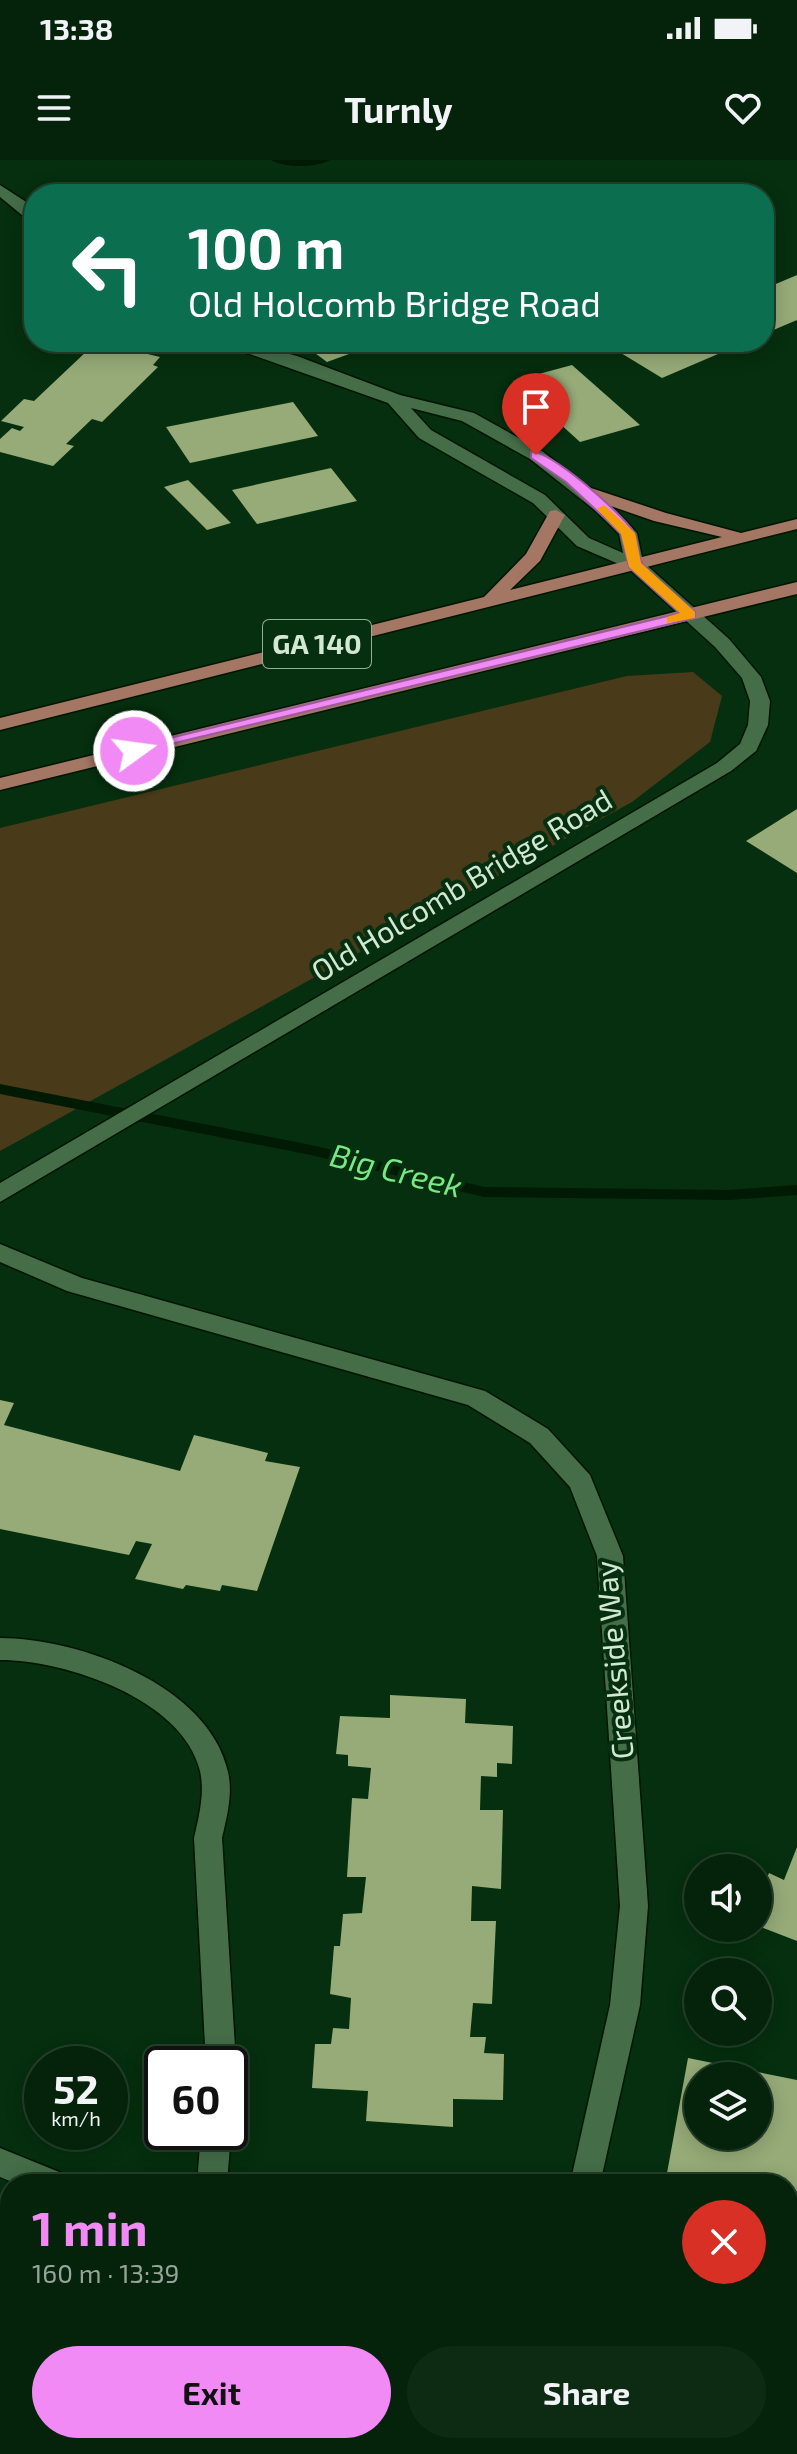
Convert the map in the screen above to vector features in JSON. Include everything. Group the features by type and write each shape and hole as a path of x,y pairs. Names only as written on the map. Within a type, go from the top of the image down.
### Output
{"main road":[{"path":"585,491 681,523 749,536"},
{"path":"488,600 534,557 556,515"},
{"name":"GA 140","path":"0,724 797,524"},
{"name":"GA 140","path":"0,784 797,588"}],"street":[{"path":"0,190 24,207"},
{"path":"261,352 394,399 468,417 536,455 585,491 628,533 634,564"},
{"path":"394,399 425,434 516,485 556,515 583,542 634,564"},
{"name":"Old Holcomb Bridge Road","path":"9,1189 724,767 749,747 758,725 760,701 751,677 722,643 634,564"},
{"name":"Creekside Way","path":"0,1252 75,1285 476,1398 539,1436 581,1482 610,1556 634,1906 625,2005 587,2174"},
{"path":"0,1649 48,1655 109,1672 181,1712 205,1743 217,1779 214,1823 208,1838 220,2046"},
{"path":"213,2174 215,2150"},
{"path":"0,2162 29,2174"}],"shaded area":[{"path":"693,672 722,696 710,742 632,802 0,1151 0,828 627,676"}],"building":[{"path":"797,275 797,320 774,330 774,285"},
{"path":"86,352 139,352 160,357 153,365 158,367 102,422 92,419 66,444 74,446 53,466 0,452 0,439 12,428 20,431 24,427 1,421 24,399 34,401"},
{"path":"314,352 354,352 327,362"},
{"path":"619,352 723,352 662,378"},
{"path":"572,365 640,425 580,442 513,381"},
{"path":"293,402 318,436 190,463 166,427"},
{"path":"331,468 357,501 257,524 232,490"},
{"path":"188,480 231,523 207,530 164,487"},
{"path":"797,809 797,873 746,841"},
{"path":"0,1400 14,1403 4,1425 180,1471 194,1435 268,1453 265,1461 300,1467 257,1591 222,1585 220,1591 186,1585 183,1589 135,1579 152,1544 136,1541 129,1555 0,1529"},
{"path":"390,1695 466,1699 465,1723 513,1726 512,1764 497,1763 497,1777 481,1776 480,1810 503,1810 501,1889 472,1886 471,1921 496,1921 492,2004 473,2003 470,2037 486,2037 484,2053 504,2054 503,2100 453,2099 453,2127 366,2121 368,2091 312,2088 315,2044 331,2044 333,2028 349,2029 351,1998 330,1994 334,1946 340,1946 343,1914 362,1913 366,1877 347,1877 352,1798 368,1799 371,1768 348,1766 348,1755 336,1754 340,1716 390,1718"},
{"path":"797,1847 797,1941 772,1931 772,1874 784,1880"},
{"path":"688,2058 708,2062 687,2062"},
{"path":"772,2075 797,2080 797,2174 667,2174 684,2080 684,2150 772,2150"}],"waterway":[{"path":"276,160 308,163 325,160"},
{"name":"Big Creek","path":"0,1089 311,1150 484,1192 729,1195 797,1190"}],"slow traffic":[{"path":"604,509 628,533 634,564 690,615 672,620"}],"route":[{"path":"134,751 690,615 634,564 628,533 571,479 536,455"}]}
